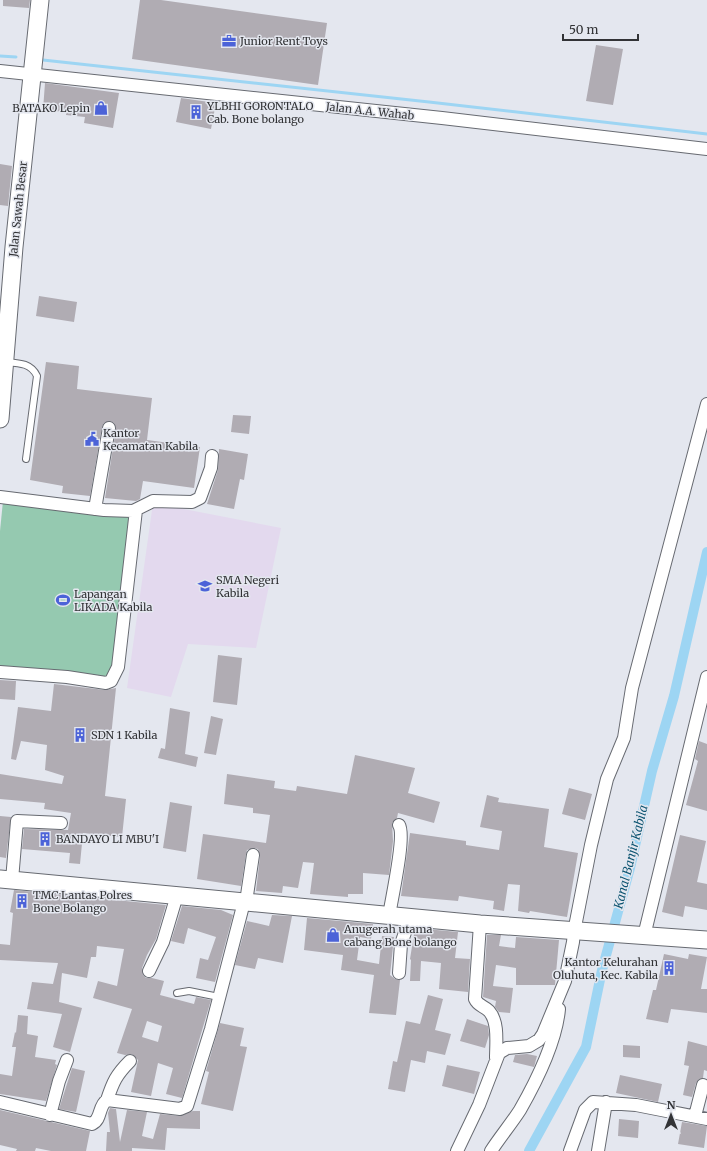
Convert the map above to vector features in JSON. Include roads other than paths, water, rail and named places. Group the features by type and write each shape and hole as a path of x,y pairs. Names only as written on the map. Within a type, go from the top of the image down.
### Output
{"main road":[{"name":"Jalan Sawah Besar","path":"0,418 2,362 7,298 40,0"},
{"path":"6,880 480,924 707,940"}],"street":[{"name":"Jalan A.A. Wahab","path":"0,71 707,149"},
{"path":"491,1151 519,1110 537,1076 552,1040 573,942 577,932 591,845 607,779 624,738 632,688 707,404"},
{"path":"96,509 109,428"},
{"path":"0,497 96,509 136,510 153,501 197,501 200,498 209,475 212,456"},
{"path":"0,672 67,677 106,683 114,678 126,648 136,510"},
{"path":"642,935 707,677"},
{"path":"6,880 17,820 61,822"},
{"path":"388,916 400,846 401,829 399,825"},
{"path":"107,1100 180,1109 187,1106 245,902 253,856"},
{"path":"150,971 163,942 177,895"},
{"path":"399,973 401,944 410,918"},
{"path":"457,1151 479,1105 496,1058 496,1037 493,1018 489,1010 479,1005 475,999 480,924"},
{"path":"496,1058 505,1049 526,1047 539,1040 561,994"},
{"path":"50,1115 59,1081 68,1060"},
{"path":"0,1102 92,1124 98,1120 103,1103 107,1100 119,1071 130,1061"},
{"path":"570,1151 587,1106 593,1102 636,1105 701,1117 703,1085"},
{"path":"598,1151 606,1102"}],"lane":[{"path":"2,362 23,363 34,371 37,376 26,459"},
{"path":"177,993 186,990 219,997"}],"waterway":[{"path":"0,56 16,57"},
{"path":"43,60 707,134"},
{"name":"Kanal Banjir Kabila","path":"529,1151 586,1047 602,970 630,868 652,771 674,696 707,552"}],"place":[{"name":"Junior Rent Toys","path":"229,41"},
{"name":"BATAKO Lepin","path":"101,108"},
{"name":"YLBHI GORONTALO Cab. Bone bolango","path":"196,112"},
{"name":"Kantor Kecamatan Kabila","path":"92,439"},
{"name":"SMA Negeri Kabila","path":"205,586"},
{"name":"Lapangan LIKADA Kabila","path":"63,600"},
{"name":"SDN 1 Kabila","path":"80,735"},
{"name":"BANDAYO LI MBU'I","path":"45,839"},
{"name":"TMC Lantas Polres Bone Bolango","path":"22,901"},
{"name":"Anugerah utama cabang Bone bolango","path":"333,935"},
{"name":"Kantor Kelurahan Oluhuta, Kec. Kabila","path":"669,968"}]}
